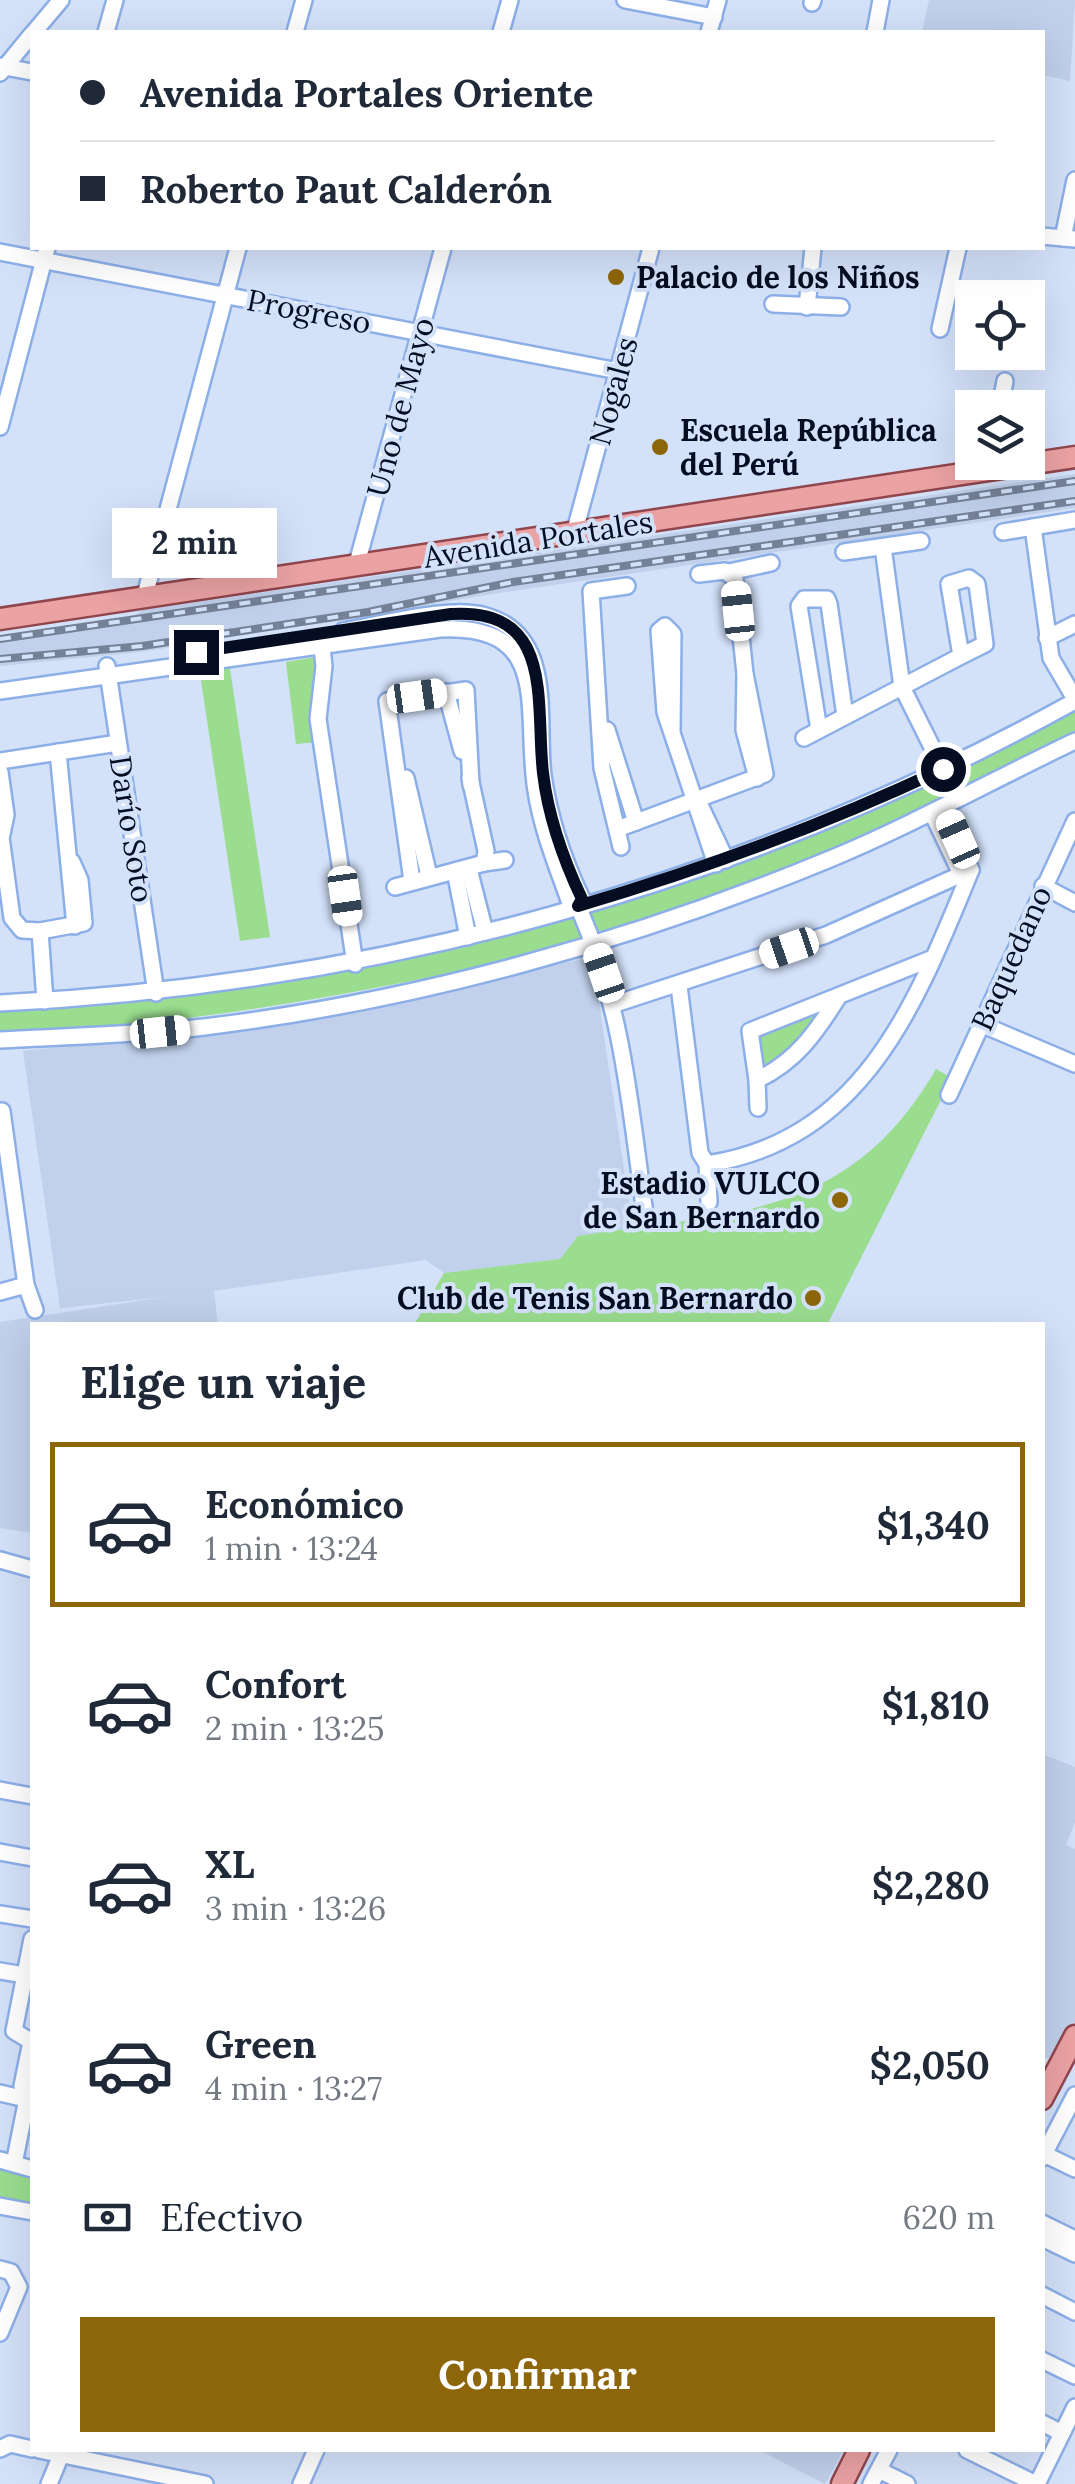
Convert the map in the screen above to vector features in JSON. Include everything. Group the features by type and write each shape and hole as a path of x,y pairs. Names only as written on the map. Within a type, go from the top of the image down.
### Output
{"main road":[{"name":"Avenida Portales","path":"1045,460 1075,457"},
{"name":"Avenida Portales","path":"0,619 574,534 955,472"},
{"path":"1045,2093 1075,2036"},
{"path":"842,2484 859,2452"}],"street":[{"path":"36,30 61,0"},
{"path":"107,30 115,0"},
{"path":"296,30 304,0"},
{"path":"502,30 510,0"},
{"path":"625,0 712,25 718,0"},
{"path":"875,30 881,0"},
{"path":"2,68 30,36"},
{"path":"2,68 30,72"},
{"path":"1069,238 1075,180"},
{"path":"144,599 237,250"},
{"name":"Uno de Mayo","path":"356,567 442,250"},
{"name":"Nogales","path":"574,534 650,250"},
{"path":"807,307 813,250"},
{"path":"940,329 958,250"},
{"name":"Progreso","path":"0,252 45,254 225,295 618,370"},
{"path":"0,427 45,254"},
{"path":"773,304 841,306"},
{"path":"1003,390 1005,381"},
{"path":"1003,532 1075,520"},
{"path":"0,1003 156,993 355,964 477,934 721,862 943,769 1075,700 1058,676 1048,638 1033,527"},
{"path":"844,552 922,541"},
{"path":"883,546 902,687 943,769"},
{"path":"699,574 771,563"},
{"path":"620,828 761,776 744,730 746,674 735,580 729,572"},
{"path":"845,716 829,604 826,599 804,599 800,606 812,734 985,644 977,584 969,578 949,584 961,656"},
{"path":"621,847 620,828 604,782 591,591 627,586"},
{"path":"0,682 321,639 464,614 490,616 515,632 534,659 539,678 543,774 582,899 578,906"},
{"path":"1048,638 1075,624"},
{"path":"672,732 673,634 668,626 659,631 663,703 672,732 696,800 711,820 721,862"},
{"path":"321,639 324,666 318,719 355,964"},
{"path":"0,692 108,670"},
{"name":"Darío Soto","path":"108,670 156,993"},
{"path":"412,880 388,701 466,690 477,934"},
{"path":"446,692 472,785"},
{"path":"600,702 636,822"},
{"path":"0,1040 160,1032 286,1014 465,978 594,941 770,882 938,811 1075,741"},
{"path":"0,761 118,743"},
{"path":"396,749 416,805 429,876"},
{"path":"0,772 6,814 1,832 14,922 22,930 75,926 85,918 80,880 72,862 58,752"},
{"path":"707,1164 774,1146 834,1109 871,1070 933,958 966,872 938,811"},
{"name":"Baquedano","path":"949,1096 1075,821"},
{"path":"395,886 474,863 505,860"},
{"path":"615,1004 826,935 966,872"},
{"path":"1043,886 1075,904"},
{"path":"578,906 615,1004 645,1214"},
{"path":"40,931 45,1001"},
{"path":"758,1108 750,1031 933,958"},
{"path":"889,976 914,996"},
{"path":"679,986 700,1152 707,1164 709,1202"},
{"path":"757,1080 782,1068 804,1046 837,999"},
{"path":"981,1024 1075,1064"},
{"path":"5,1110 13,1188 11,1289 34,1310"},
{"path":"0,1157 13,1188"},
{"path":"0,1560 30,1568"},
{"path":"0,1790 30,1796"},
{"path":"0,1852 30,1858"},
{"path":"0,1914 30,1919"},
{"path":"30,1948 7,2031 30,2041"},
{"path":"0,1971 24,1976"},
{"path":"30,2051 22,2086 30,2097"},
{"path":"0,2093 30,2098"},
{"path":"7,2162 30,2101"},
{"path":"1045,2152 1074,2101"},
{"path":"1045,2157 1075,2169"},
{"path":"0,2206 30,2212"},
{"path":"1045,2225 1075,2240"},
{"path":"1045,2239 1075,2254"},
{"path":"0,2269 16,2276 19,2287 6,2306 0,2332"},
{"path":"1045,2297 1075,2312"},
{"path":"1045,2361 1075,2376"},
{"path":"971,2452 1037,2484 1075,2408"},
{"path":"1045,2424 1062,2433"},
{"path":"0,2449 7,2444 30,2448"},
{"path":"48,2452 171,2481 204,2484"},
{"path":"301,2484 315,2452"},
{"path":"888,2452 875,2477 906,2484"},
{"path":"48,2484 61,2455"},
{"path":"112,2484 120,2467"}],"shaded area":[{"path":"929,0 1075,0 1070,81 1045,75 1045,30 922,30"},
{"path":"1075,474 1075,508 480,596 141,652 0,666 0,635 134,616 143,610"},
{"path":"582,959 598,996 633,1228 578,1236 560,1259 444,1273 426,1260 214,1291 218,1322 30,1322 30,1533 0,1528 0,1322 165,1297 60,1308 23,1051 309,1019"},
{"path":"1045,1755 1075,1767 1075,1822 1066,1845 1075,1849 1075,2023 1055,2062 1045,2057"},
{"path":"763,2452 843,2452 825,2484"}],"green space":[{"path":"316,657 318,742 296,744 286,662"},
{"path":"229,662 270,937 240,941 199,667"},
{"path":"1075,703 1075,738 913,816 803,863 602,936 470,969 276,1005 140,1023 0,1034 0,1007 99,1003 321,973 684,878"},
{"path":"827,1007 813,1031 761,1074 756,1034"},
{"name":"Estadio VULCO de San Bernardo","path":"936,1069 952,1078 829,1322 416,1322 444,1273 560,1259 578,1236 686,1221 781,1200 825,1182 865,1155 902,1119"},
{"path":"0,2165 30,2173 30,2204 0,2197"}],"railway":[{"path":"0,639 1075,481"},
{"path":"0,659 142,646 368,612 513,582 1075,501"}],"place":[{"name":"Palacio de los Niños","path":"616,277"},
{"name":"Escuela República del Perú","path":"660,447"},
{"name":"Estadio VULCO de San Bernardo","path":"840,1200"},
{"name":"Club de Tenis San Bernardo","path":"813,1298"}],"route":[{"path":"196,652 451,614 490,616 510,628 534,659 539,678 543,774 566,859 582,899 578,906 677,878 790,836 943,769"}]}
